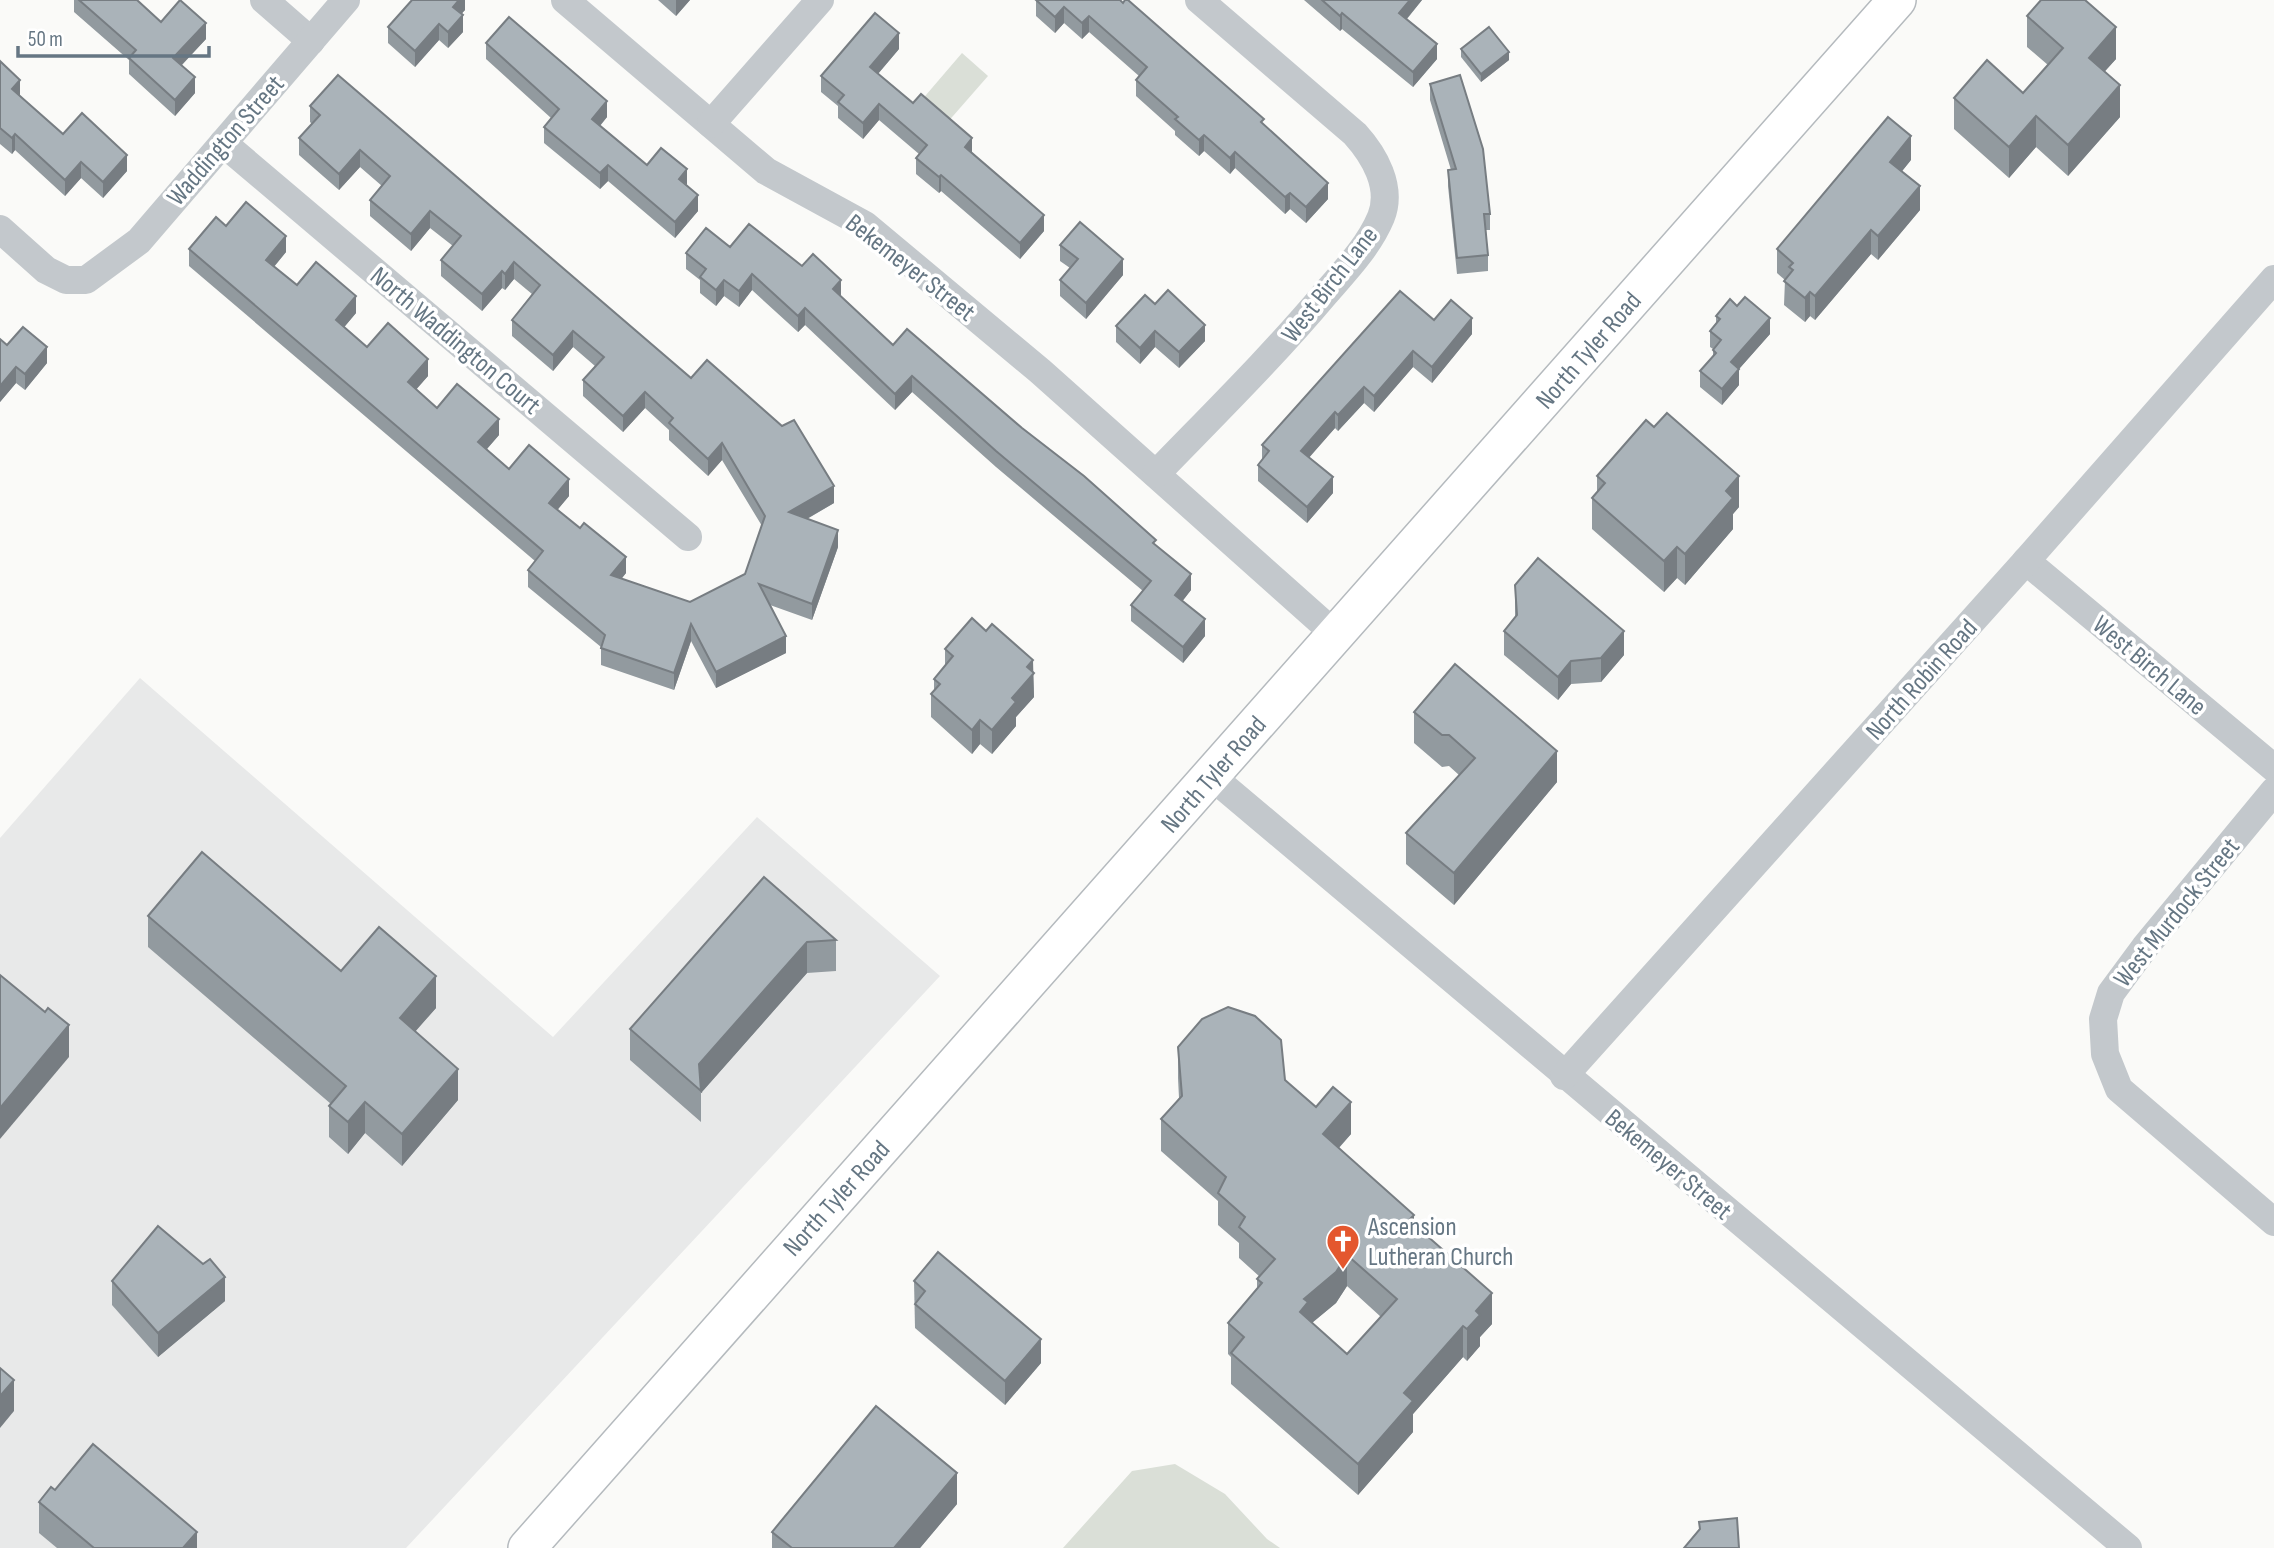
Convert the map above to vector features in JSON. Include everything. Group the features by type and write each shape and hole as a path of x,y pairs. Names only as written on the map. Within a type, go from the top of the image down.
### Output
{"main road":[{"name":"North Tyler Road","path":"527,1548 1897,0"}],"street":[{"path":"264,0 311,41"},
{"name":"Waddington Street","path":"0,229 46,270 66,279 86,280 139,241 346,0"},
{"name":"Bekemeyer Street","path":"565,0 766,171 865,225 1040,371 1336,635"},
{"path":"711,124 820,0"},
{"name":"West Birch Lane","path":"1156,474 1286,340 1357,256 1382,215 1384,183 1371,153 1355,134 1199,0"},
{"name":"North Waddington Court","path":"223,143 688,537"},
{"name":"North Robin Road","path":"1564,1076 2026,561 2274,279"},
{"name":"West Birch Lane","path":"2026,561 2274,768"},
{"name":"Bekemeyer Street","path":"1212,776 1564,1076 2128,1548"},
{"name":"West Murdock Street","path":"2274,791 2145,947 2111,993 2103,1019 2105,1054 2119,1089 2274,1222"}],"shaded area":[{"path":"962,53 988,76 946,124 920,102"},
{"path":"140,678 553,1037 757,817 940,976 406,1548 0,1548 0,838"},
{"path":"1175,1464 1225,1494 1267,1539 1280,1548 1063,1548 1132,1471"}],"building":[{"path":"79,0 137,0 161,22 180,0 206,23 173,58 195,77 175,100 129,58 136,50"},
{"path":"412,0 459,0 453,7 463,15 448,32 439,24 415,51 388,27"},
{"path":"1036,0 1120,0 1123,3 1128,0 1264,119 1261,122 1328,183 1306,207 1290,193 1285,197 1235,152 1230,158 1204,135 1199,140 1175,119 1178,117 1136,80 1147,67 1089,16 1082,23 1064,7 1055,17"},
{"path":"1322,0 1410,0 1399,13 1437,44 1413,72 1342,13 1340,16"},
{"path":"2041,0 2085,0 2116,27 2089,58 2120,85 2068,145 2036,116 2009,147 1954,98 1987,60 2023,93 2063,48 2027,16"},
{"path":"875,13 899,33 870,67 913,103 921,94 972,138 965,147 1044,215 1020,243 941,175 939,177 916,158 927,145 879,104 863,123 838,102 844,95 821,76"},
{"path":"509,17 607,101 592,119 647,165 661,148 687,169 679,179 698,195 675,222 608,165 600,173 544,127 559,109 486,43"},
{"path":"1489,27 1509,52 1481,74 1461,49"},
{"path":"0,61 20,80 12,89 63,134 82,113 127,155 103,182 81,162 65,180 15,134 12,138 0,128"},
{"path":"338,75 691,378 707,360 782,426 794,420 834,486 789,512 838,530 812,604 759,584 786,636 716,672 691,624 674,673 601,648 605,635 528,570 543,551 189,249 216,217 226,226 246,202 286,236 266,260 297,285 316,262 356,296 336,320 367,347 388,323 428,359 408,382 437,408 457,384 499,419 478,442 509,469 529,445 569,479 549,503 580,528 584,523 626,557 611,575 690,602 745,574 765,516 722,443 708,459 669,423 673,418 645,392 623,416 583,380 604,357 573,331 553,355 512,320 540,285 514,262 505,274 502,271 482,294 441,260 461,236 430,211 411,234 370,200 390,176 360,150 339,174 299,138 320,115 310,106"},
{"path":"1460,75 1483,149 1490,214 1484,214 1488,255 1457,258 1448,170 1456,169 1430,84"},
{"path":"1888,117 1911,136 1890,162 1920,186 1878,236 1871,230 1815,296 1810,292 1805,298 1784,281 1793,270 1789,267 1793,263 1777,249"},
{"path":"1080,222 1123,259 1086,303 1060,280 1078,259 1060,245"},
{"path":"749,224 802,266 813,254 841,280 833,289 893,345 907,329 1022,428 1084,476 1156,540 1153,543 1191,574 1175,595 1205,619 1183,647 1131,605 1151,581 996,451 912,376 895,394 805,308 798,316 752,274 739,291 724,280 716,290 700,277 706,269 686,253 706,228 730,247"},
{"path":"1168,290 1205,325 1179,352 1155,331 1140,348 1116,326 1145,295 1155,304"},
{"path":"1400,291 1434,320 1451,300 1472,318 1432,367 1413,351 1374,396 1364,387 1338,415 1335,412 1301,451 1333,477 1307,507 1258,465 1269,451 1262,445"},
{"path":"1745,297 1770,318 1731,362 1739,369 1722,389 1700,371 1716,353 1713,350 1721,340 1710,331 1720,319 1716,316 1730,299 1737,306"},
{"path":"23,327 47,347 25,374 16,367 0,386 0,339 7,345"},
{"path":"1667,413 1739,476 1726,491 1733,498 1685,554 1677,547 1664,561 1592,498 1605,483 1597,476 1646,420 1654,427"},
{"path":"1538,558 1624,631 1601,658 1571,661 1558,677 1504,631 1517,615 1515,585"},
{"path":"972,618 986,631 992,624 1033,660 1027,667 1034,673 1012,698 1016,702 992,730 980,720 972,730 931,694 940,684 934,679 953,656 945,649"},
{"path":"1455,664 1557,751 1454,873 1406,833 1475,758 1449,735 1442,735 1414,712"},
{"path":"202,852 341,971 379,927 436,976 400,1018 458,1069 402,1134 365,1102 348,1122 329,1106 346,1086 148,916"},
{"path":"764,877 836,940 807,942 699,1064 701,1091 630,1029"},
{"path":"0,975 45,1012 48,1008 69,1025 0,1108"},
{"name":"Ascension Lutheran Church","path":"1228,1007 1255,1016 1281,1040 1285,1080 1316,1107 1333,1087 1351,1102 1323,1134 1414,1215 1409,1220 1492,1293 1476,1311 1480,1315 1467,1329 1463,1326 1404,1393 1413,1401 1358,1464 1231,1353 1244,1337 1228,1323 1262,1283 1257,1279 1275,1259 1239,1227 1245,1217 1218,1193 1226,1177 1161,1119 1182,1096 1178,1047 1202,1019","holes":["1347,1255 1397,1299 1347,1354 1300,1312 1308,1302 1304,1299 1336,1272"]},
{"path":"158,1226 203,1264 210,1259 225,1277 158,1333 112,1281"},
{"path":"938,1252 1041,1339 1005,1381 915,1304 925,1291 914,1281"},
{"path":"0,1368 14,1380 0,1396"},
{"path":"876,1406 957,1473 894,1548 792,1548 772,1532"},
{"path":"93,1444 197,1532 183,1548 94,1548 39,1502 51,1487 55,1490"},
{"path":"1737,1518 1739,1548 1684,1548 1700,1529 1699,1522"}],"place":[{"name":"Ascension Lutheran Church","path":"1343,1271"}]}
